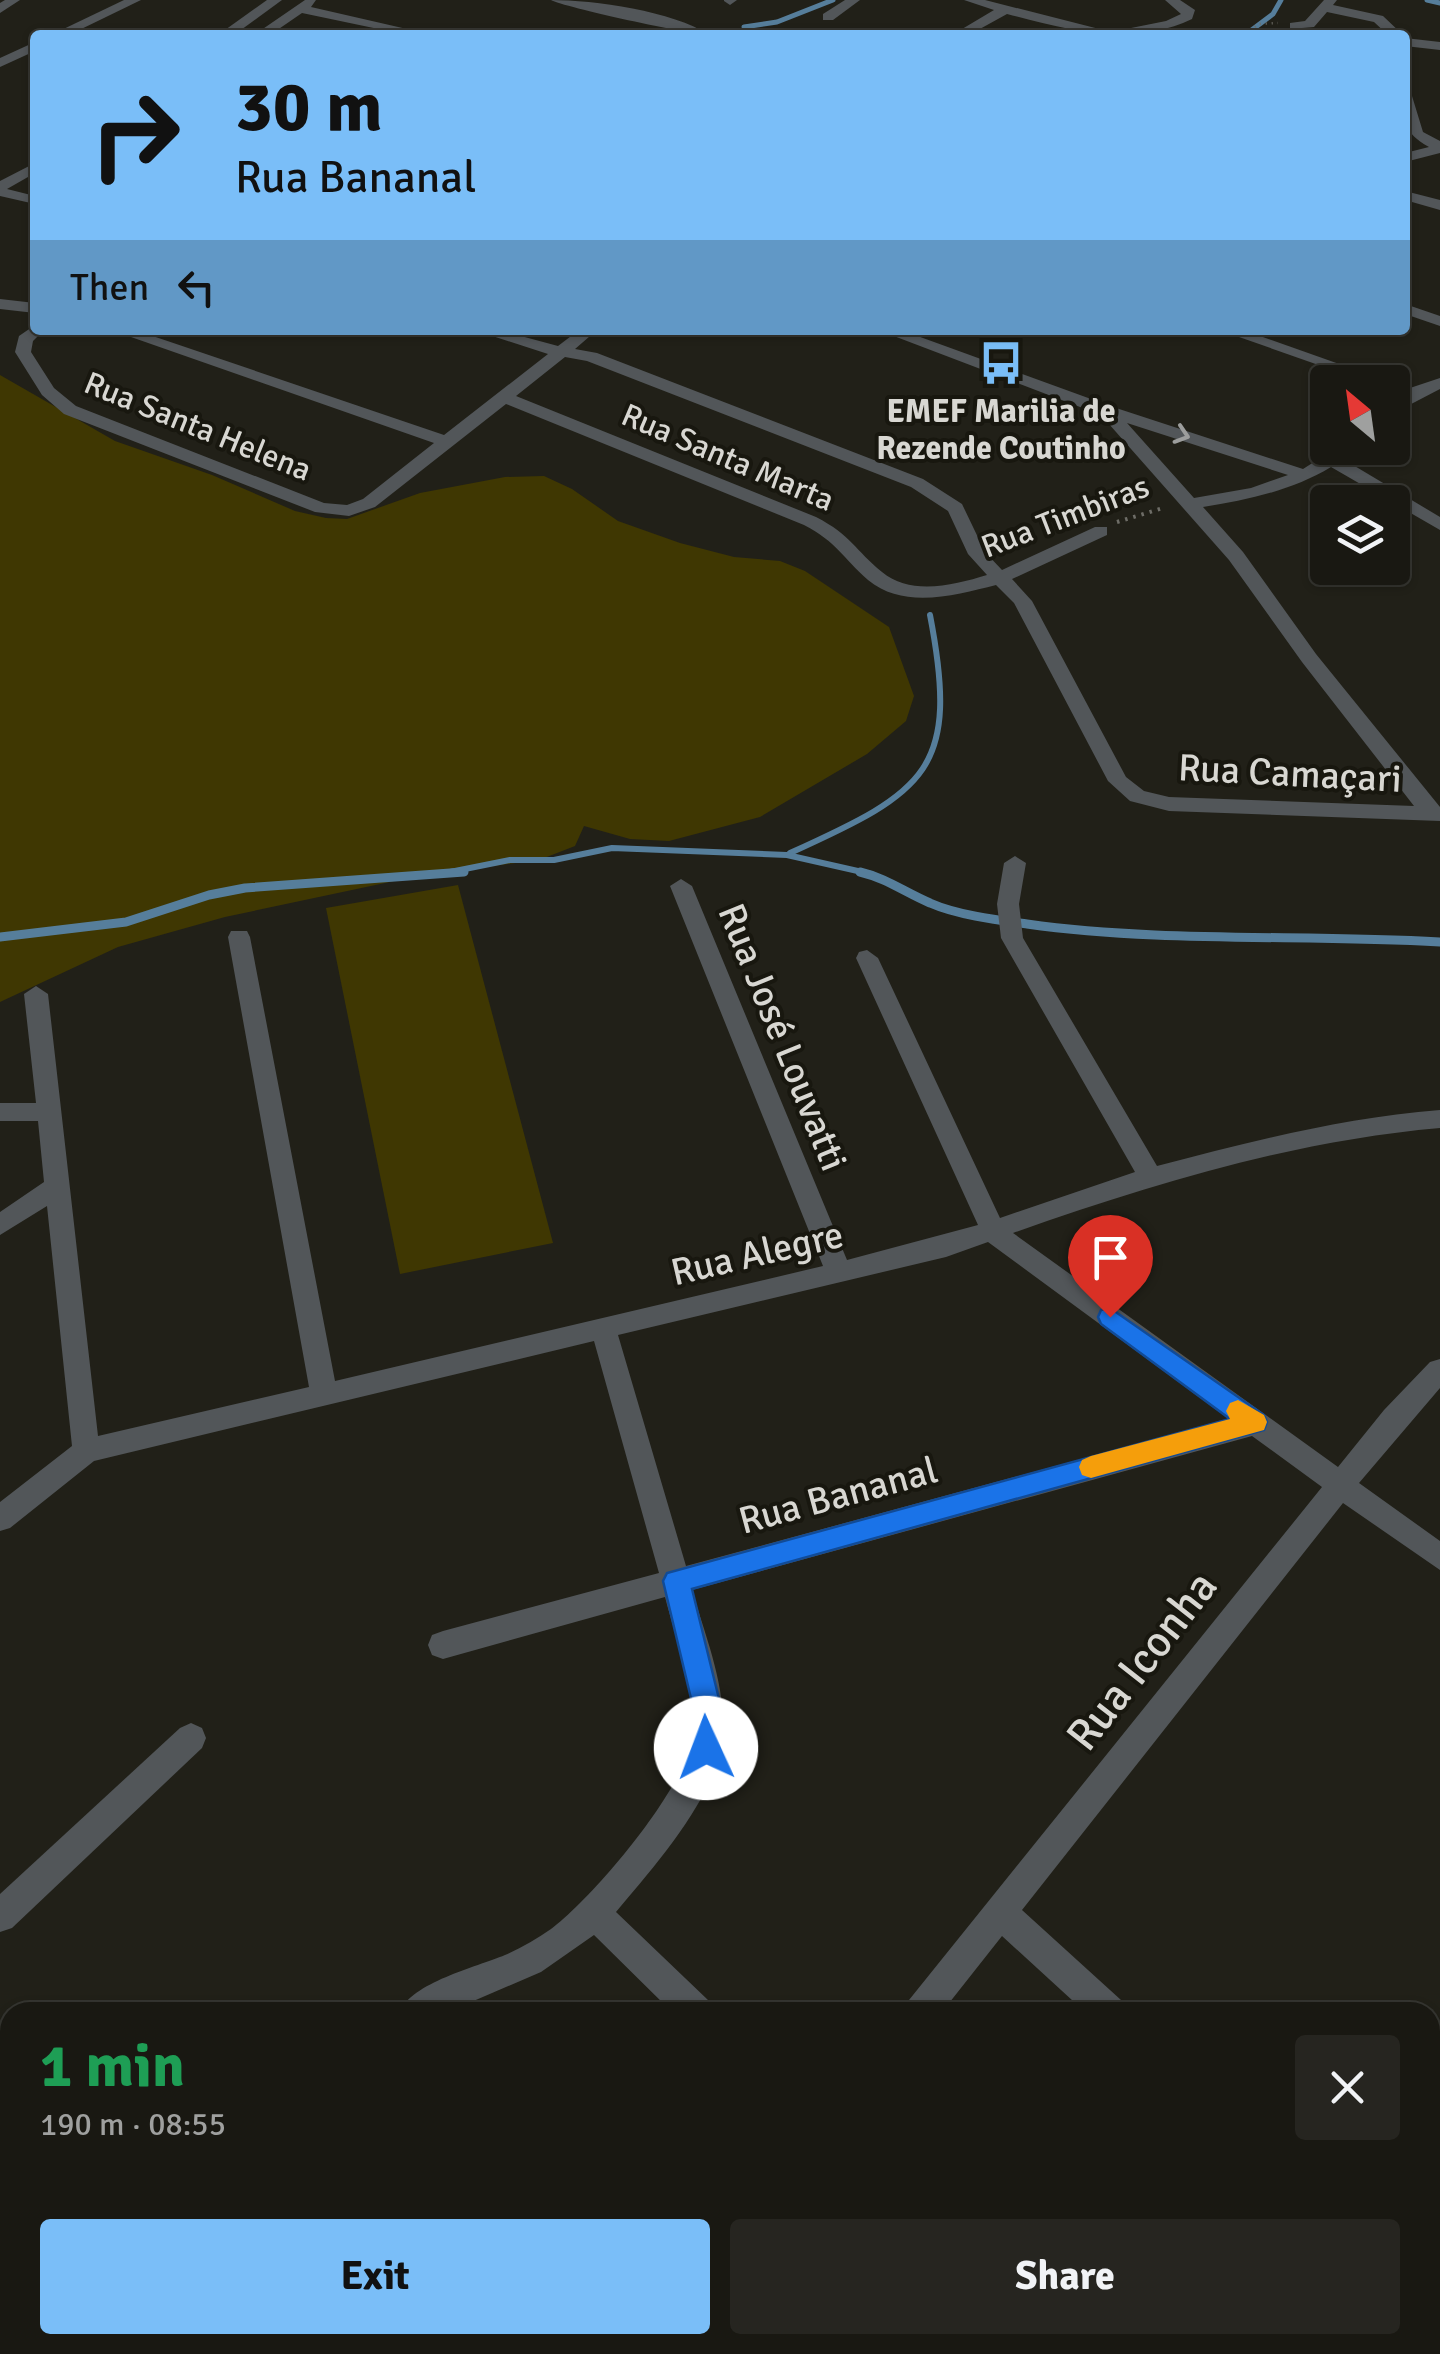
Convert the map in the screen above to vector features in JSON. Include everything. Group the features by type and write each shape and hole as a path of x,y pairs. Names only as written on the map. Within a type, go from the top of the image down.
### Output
{"street":[{"path":"0,9 14,0"},
{"path":"63,30 76,14 101,0"},
{"path":"69,30 134,0"},
{"path":"232,30 276,0"},
{"path":"268,30 315,0"},
{"path":"556,0 660,20 688,30"},
{"path":"828,17 854,0"},
{"path":"970,0 1090,30"},
{"path":"1132,30 1184,18 1188,10 1175,2"},
{"path":"1295,26 1309,24 1327,4 1378,19 1390,30"},
{"path":"300,9 402,30"},
{"path":"972,30 1006,9"},
{"path":"1410,43 1440,46"},
{"path":"0,63 30,48"},
{"path":"1410,112 1417,134 1440,148 1410,157"},
{"path":"0,190 30,170"},
{"path":"0,190 30,199"},
{"path":"1410,196 1440,205"},
{"path":"0,304 30,307"},
{"path":"1410,311 1440,321"},
{"name":"Rua Santa Helena","path":"30,335 25,339 23,352 48,391 70,410 321,508 343,512 369,503 447,442"},
{"path":"134,335 447,442 583,335"},
{"path":"500,335 591,356 929,489 956,508 977,554 998,576"},
{"path":"900,335 1107,411 1308,476"},
{"path":"1242,335 1331,365"},
{"path":"1410,395 1440,383"},
{"name":"Rua Santa Marta","path":"504,397 810,521 845,543 879,579 913,594"},
{"path":"1107,411 1236,556 1308,658 1436,814"},
{"name":"Rua Timbiras","path":"1190,504 1268,491 1308,476 1324,465"},
{"path":"1340,465 1440,524"},
{"name":"Rua Timbiras","path":"913,594 939,592 998,576 1101,531"},
{"name":"Rua Camaçari","path":"998,576 1031,614 1118,781 1138,796 1169,804 1436,814"},
{"path":"1015,863 1008,904 1012,938 1150,1176"},
{"name":"Rua José Louvatti","path":"681,886 839,1272"},
{"path":"239,937 324,1394"},
{"path":"867,958 994,1233 1440,1557"},
{"path":"0,1518 86,1451 36,994"},
{"path":"0,1112 49,1112"},
{"name":"Rua Alegre","path":"86,1451 994,1233 1150,1176 1307,1136 1440,1118"},
{"path":"0,1225 57,1186"},
{"path":"432,2002 527,1962 595,1914 688,1791 704,1756 708,1711 676,1581 603,1328"},
{"name":"Rua Iconha","path":"929,2002 1394,1418 1440,1370"},
{"name":"Rua Bananal","path":"444,1646 1255,1422"},
{"path":"0,1916 192,1738"},
{"path":"1000,1913 1098,2002"},
{"path":"595,1914 686,2002"}],"path":[{"path":"1253,30 1265,22 1295,26"},
{"name":"Rua Timbiras","path":"1101,531 1152,510 1190,504"}],"shaded area":[{"path":"0,375 115,441 212,475 295,511 347,519 420,493 505,477 544,476 572,489 618,521 734,557 780,561 805,571 889,627 914,696 906,721 867,754 760,817 669,841 630,839 584,826 575,846 539,860 418,876 225,917 118,947 0,1002"},
{"path":"458,885 553,1243 400,1274 326,908"}],"waterway":[{"path":"744,27 777,22 833,0"},
{"path":"1252,30 1273,14 1281,0"},
{"path":"1427,0 1440,3"},
{"path":"790,853 874,811 902,791 923,769 935,742 940,709 930,615"},
{"path":"442,874 510,860 554,860 612,848 787,855 871,874"},
{"path":"442,874 464,872"},
{"path":"860,872 941,907 1027,924 1130,934 1440,942"},
{"path":"0,937 126,922 209,895 245,888 442,874"}],"slow traffic":[{"path":"1091,1467 1255,1422 1238,1411"}],"place":[{"name":"EMEF Marilia de Rezende Coutinho","path":"1001,363"}],"route":[{"path":"706,1748 708,1711 676,1581 1255,1422 1110,1317"}]}
